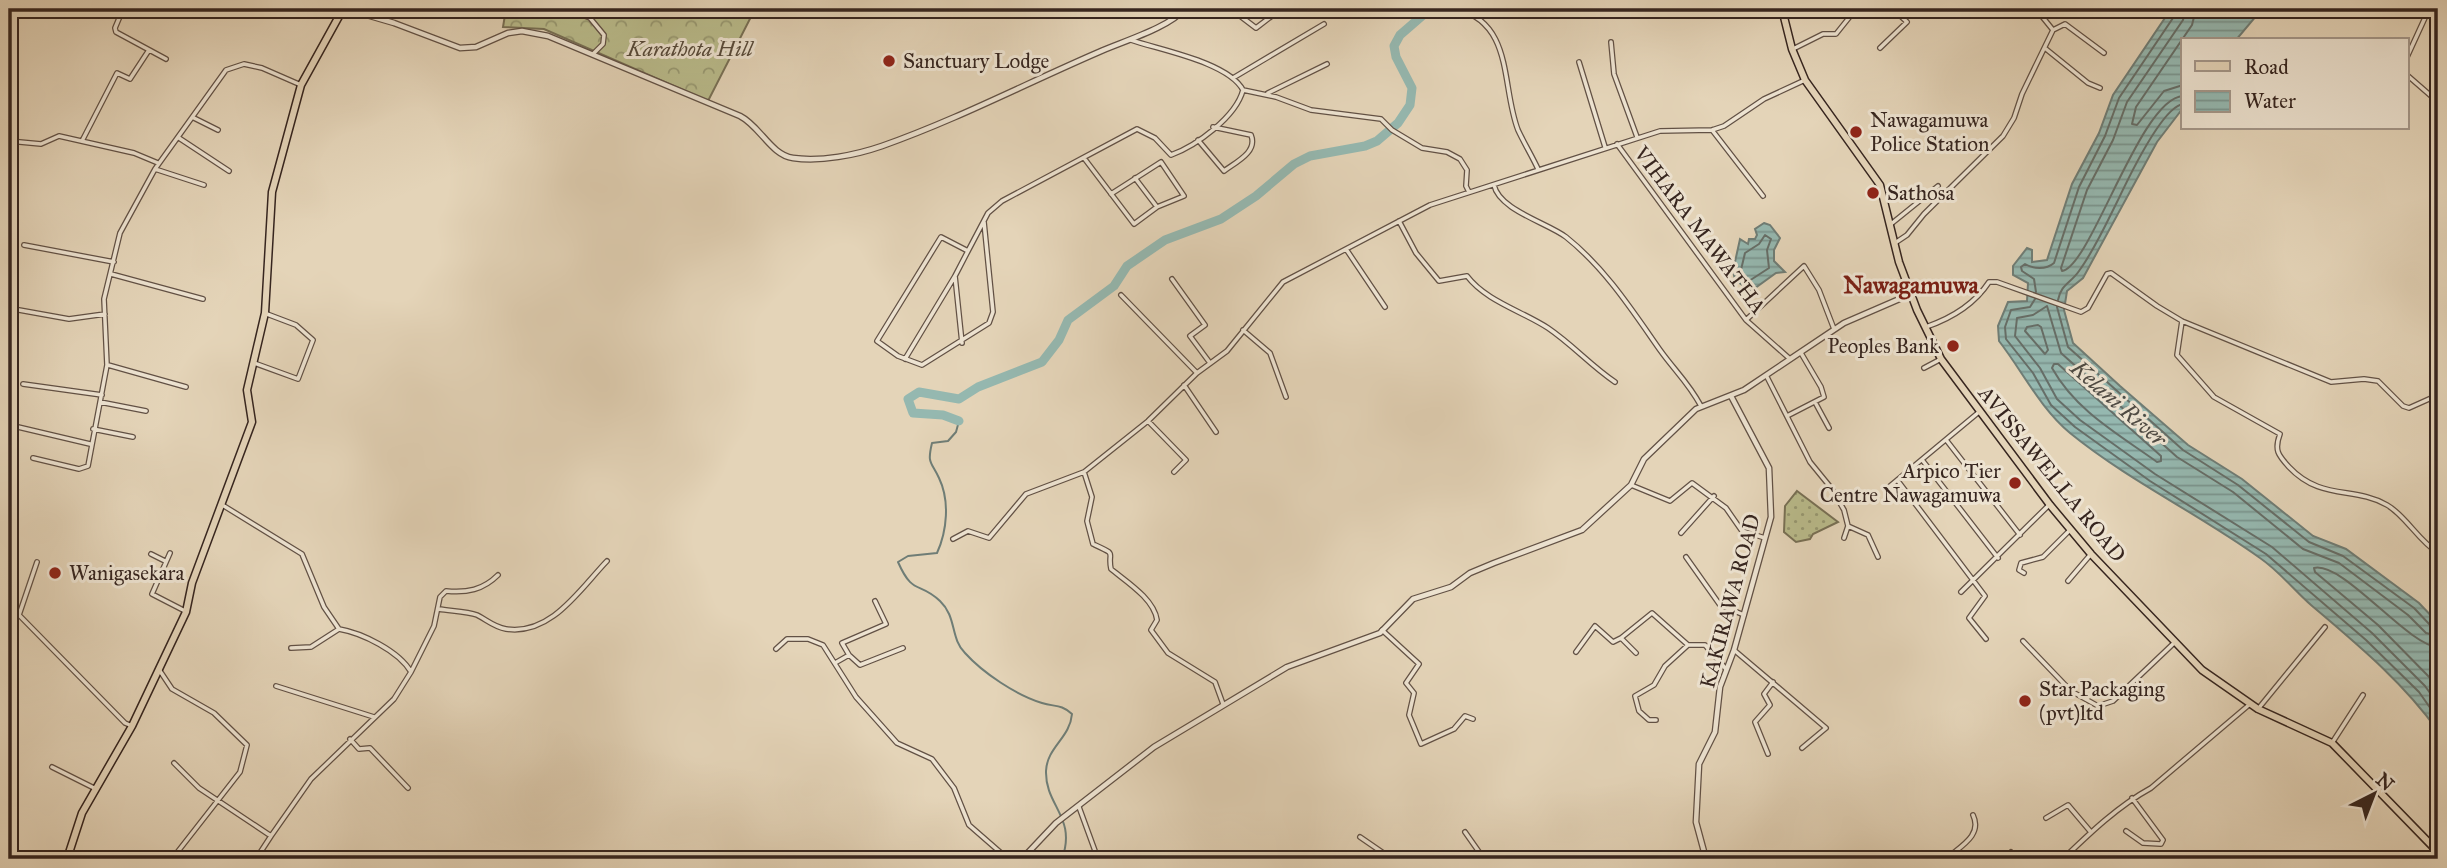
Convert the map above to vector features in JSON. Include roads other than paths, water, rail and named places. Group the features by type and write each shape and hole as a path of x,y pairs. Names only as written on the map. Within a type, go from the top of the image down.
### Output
{"main road":[{"path":"67,859 82,813 132,726 186,612 192,583 253,422 247,390 265,313 272,192 301,85 345,9"},
{"name":"AVISSAWELLA ROAD","path":"1782,9 1805,80 1858,150 1880,185 1888,208 1894,244 1911,294 1941,359 2050,505 2091,554 2202,670 2258,709 2332,743 2438,852"}],"street":[{"path":"124,9 115,28 116,32 166,59"},
{"path":"345,9 394,23 460,48 476,47 508,33 522,31 548,36 747,119 762,132 770,145 789,158 812,160 881,147 1129,39 1175,17 1184,9"},
{"path":"568,9 590,18 604,35 603,44 593,54"},
{"path":"1231,9 1256,28 1281,9"},
{"path":"1457,9 1474,14 1498,40 1518,129 1538,169"},
{"path":"1793,49 1823,34 1836,34 1856,9"},
{"path":"2036,9 2053,30"},
{"path":"2408,55 2429,9"},
{"path":"1880,48 1907,22 1896,10"},
{"path":"1233,78 1269,54 1324,24"},
{"path":"1894,244 1907,235 1924,214 2003,136 2014,118 2022,94 2053,30 2065,24 2105,53"},
{"path":"1129,39 1218,68 1233,78 1243,90 1266,94 1311,110 1381,119 1391,129 1422,148 1447,152 1465,163 1466,187 1469,192"},
{"path":"1611,42 1614,74 1637,137"},
{"path":"2046,49 2088,83 2100,88"},
{"path":"82,141 117,72 130,79 149,50"},
{"path":"1579,62 1605,147"},
{"path":"1266,94 1327,64"},
{"path":"33,458 84,470 88,466 90,444 107,365 104,299 120,233 155,169 194,118 220,77 234,65 262,68 301,85"},
{"path":"2408,76 2438,102"},
{"path":"953,539 968,531 989,538 1026,494 1084,472 1148,421 1197,373 1227,351 1283,282 1430,205 1637,137 1674,129 1712,130 1724,126 1764,99 1805,80"},
{"path":"1111,194 1171,155 1186,150 1241,98 1243,90"},
{"path":"194,118 218,130"},
{"path":"1198,140 1224,171 1252,149 1251,135 1213,127"},
{"path":"905,359 955,276 988,213 1002,201 1137,130 1155,138 1171,155"},
{"path":"1712,130 1763,196"},
{"path":"9,141 41,144 59,136 134,153 159,163"},
{"path":"179,138 229,171"},
{"path":"9,162 16,142"},
{"name":"VIHARA MAWATHA","path":"1617,144 1746,320 1791,360"},
{"path":"1084,158 1134,224 1157,207 1184,196 1161,162"},
{"path":"155,169 204,186"},
{"path":"1135,178 1157,207"},
{"path":"1494,185 1500,197 1565,236 1588,259 1633,308 1661,352 1688,382 1701,407"},
{"path":"1890,225 1938,186"},
{"path":"1399,221 1416,253 1439,281 1467,276 1476,288 1547,328 1574,348 1584,361 1615,382"},
{"path":"968,251 941,237 936,240 877,341 905,359 922,365 962,343 989,323 993,312 984,222"},
{"path":"24,245 114,262"},
{"path":"1346,249 1385,307"},
{"path":"1746,320 1804,266 1819,290 1834,329"},
{"path":"1925,328 1956,314 1984,291 1989,282 1997,282 2078,313 2088,308 2107,274 2111,273 2182,321 2331,382 2364,379 2378,382 2403,406 2409,408 2438,395"},
{"path":"111,274 203,299"},
{"path":"955,276 962,343"},
{"path":"1172,279 1205,325 1190,336 1210,363"},
{"path":"1022,859 1056,823 1154,747 1287,667 1366,640 1382,631 1413,599 1451,587 1470,573 1582,530 1631,485 1644,459 1701,407 1731,396 1767,377 1834,329 1864,312 1911,294"},
{"path":"1121,295 1197,373"},
{"path":"19,310 69,318 105,314"},
{"path":"252,362 298,379 313,340 296,325 265,313"},
{"path":"2182,321 2177,355 2214,397 2280,434 2276,444 2278,455 2295,473 2314,487 2387,505 2416,536 2438,553"},
{"path":"1243,330 1270,353 1286,397"},
{"path":"1787,416 1816,404 1824,397 1801,353"},
{"path":"1924,368 1941,359"},
{"path":"107,365 186,387"},
{"path":"1767,377 1810,462 1832,489 1849,526 1868,535 1878,557"},
{"path":"23,384 102,395"},
{"path":"1184,385 1216,432"},
{"name":"KAKIRAWA ROAD","path":"1706,859 1696,822 1699,764 1715,732 1726,669 1767,538 1771,475 1731,396"},
{"path":"100,402 146,411"},
{"path":"1816,404 1829,428"},
{"path":"1890,486 1979,412"},
{"path":"1148,421 1186,460 1174,472"},
{"path":"18,427 90,444"},
{"path":"93,429 133,437"},
{"path":"1947,441 2020,535"},
{"path":"1923,461 1998,558"},
{"path":"1084,472 1092,497 1087,521 1093,544 1111,552 1114,557 1111,569 1137,591 1156,613 1157,620 1151,630 1157,641 1168,653 1215,682 1223,704"},
{"path":"1898,481 1985,596 1969,618 1986,639"},
{"path":"1631,485 1670,501 1688,484 1714,496 1742,531 1767,538"},
{"path":"1681,533 1714,496"},
{"path":"1961,592 2050,505"},
{"path":"223,506 302,554 324,607 339,629"},
{"path":"1844,538 1849,526"},
{"path":"2024,573 2019,570 2021,563 2052,550 2070,530"},
{"path":"151,554 166,562"},
{"path":"170,554 152,594 186,612"},
{"path":"2068,581 2091,554"},
{"path":"1686,557 1720,605 1744,615"},
{"path":"2032,566 2038,558"},
{"path":"439,609 475,614 490,624 505,629 536,626 563,609 607,561"},
{"path":"37,562 19,615 125,723 132,726"},
{"path":"256,859 311,779 394,699 411,673 434,626 440,597 446,591 475,590 487,586 498,575"},
{"path":"875,601 886,624 842,643 849,655 860,665 903,648"},
{"path":"1576,652 1595,626 1614,642 1652,613 1688,645 1705,645 1726,669"},
{"path":"2258,709 2325,627"},
{"path":"291,648 311,647 339,629 357,632 406,664 411,673"},
{"path":"1382,631 1419,664 1406,683 1414,692 1409,715 1422,744 1454,729 1465,716 1473,719"},
{"path":"1621,638 1636,653"},
{"path":"776,649 786,639 808,639 823,645 856,696 897,743 932,759 954,788 969,825 1008,859"},
{"path":"2023,641 2071,691 2098,706 2113,701 2176,642"},
{"path":"1656,720 1649,720 1639,711 1635,696 1654,685 1665,666 1688,645"},
{"path":"1734,650 1826,728 1802,748"},
{"path":"835,663 849,655"},
{"path":"160,671 172,689 214,713 247,745 240,772 216,799 172,859"},
{"path":"1769,754 1755,722 1770,705 1764,694 1773,682"},
{"path":"276,686 374,717"},
{"path":"2332,743 2363,695"},
{"path":"2063,859 2132,798 2151,788 2250,704"},
{"path":"350,739 359,749 370,748 408,788"},
{"path":"174,762 199,788 271,836"},
{"path":"52,766 96,789"},
{"path":"2126,831 2143,843 2161,844 2163,840 2132,798"},
{"path":"2046,818 2068,806 2091,832"},
{"path":"1079,807 1098,859"},
{"path":"1946,859 1967,845 1975,823 1973,814"},
{"path":"1465,832 1484,859"},
{"path":"1360,837 1392,859"},
{"path":"2005,858 2011,852 2019,859"}],"water":[{"name":"Kelani River","path":"2171,9 2262,9 2238,38 2181,38 2181,111 2157,142 2083,278 2067,291 2064,310 2073,343 2188,445 2242,479 2313,536 2346,549 2419,603 2438,623 2438,731 2394,680 2267,563 2116,467 2070,433 2041,401 1999,341 1998,326 2008,302 2027,301 2028,283 2013,275 2013,266 2027,248 2032,250 2032,262 2047,260 2072,184 2099,133 2113,95"},
{"path":"1764,223 1770,225 1780,238 1774,250 1774,261 1785,272 1776,273 1751,291 1735,280 1733,271 1740,239 1748,244 1749,239 1755,239 1757,235 1755,229"}],"waterway":[{"path":"959,421 943,415 913,413 908,399 919,392 959,399 978,387 1042,362 1059,340 1068,320 1114,286 1127,266 1165,240 1221,219 1256,196 1294,164 1310,156 1365,146 1377,141 1398,123 1410,105 1412,88 1396,57 1394,46 1400,35 1430,9"},
{"path":"959,421 956,432 948,441 932,443 931,462 939,478 946,506 945,526 937,553 908,556 898,562 912,584 933,595 945,607 957,641 972,661 1000,683 1022,695 1061,707 1072,714 1067,730 1050,755 1046,771 1050,794 1066,832 1062,859"}],"place":[{"name":"Sanctuary Lodge","path":"889,61"},
{"name":"Nawagamuwa Police Station","path":"1856,132"},
{"name":"Sathosa","path":"1873,193"},
{"name":"Peoples Bank","path":"1953,346"},
{"name":"Arpico Tier Centre Nawagamuwa","path":"2015,483"},
{"name":"Wanigasekara","path":"55,573"},
{"name":"Star Packaging (pvt)ltd","path":"2025,701"}],"district":[{"name":"Nawagamuwa","path":"1911,285"}],"park label":[{"name":"Karathota Hill","path":"690,49"}]}
